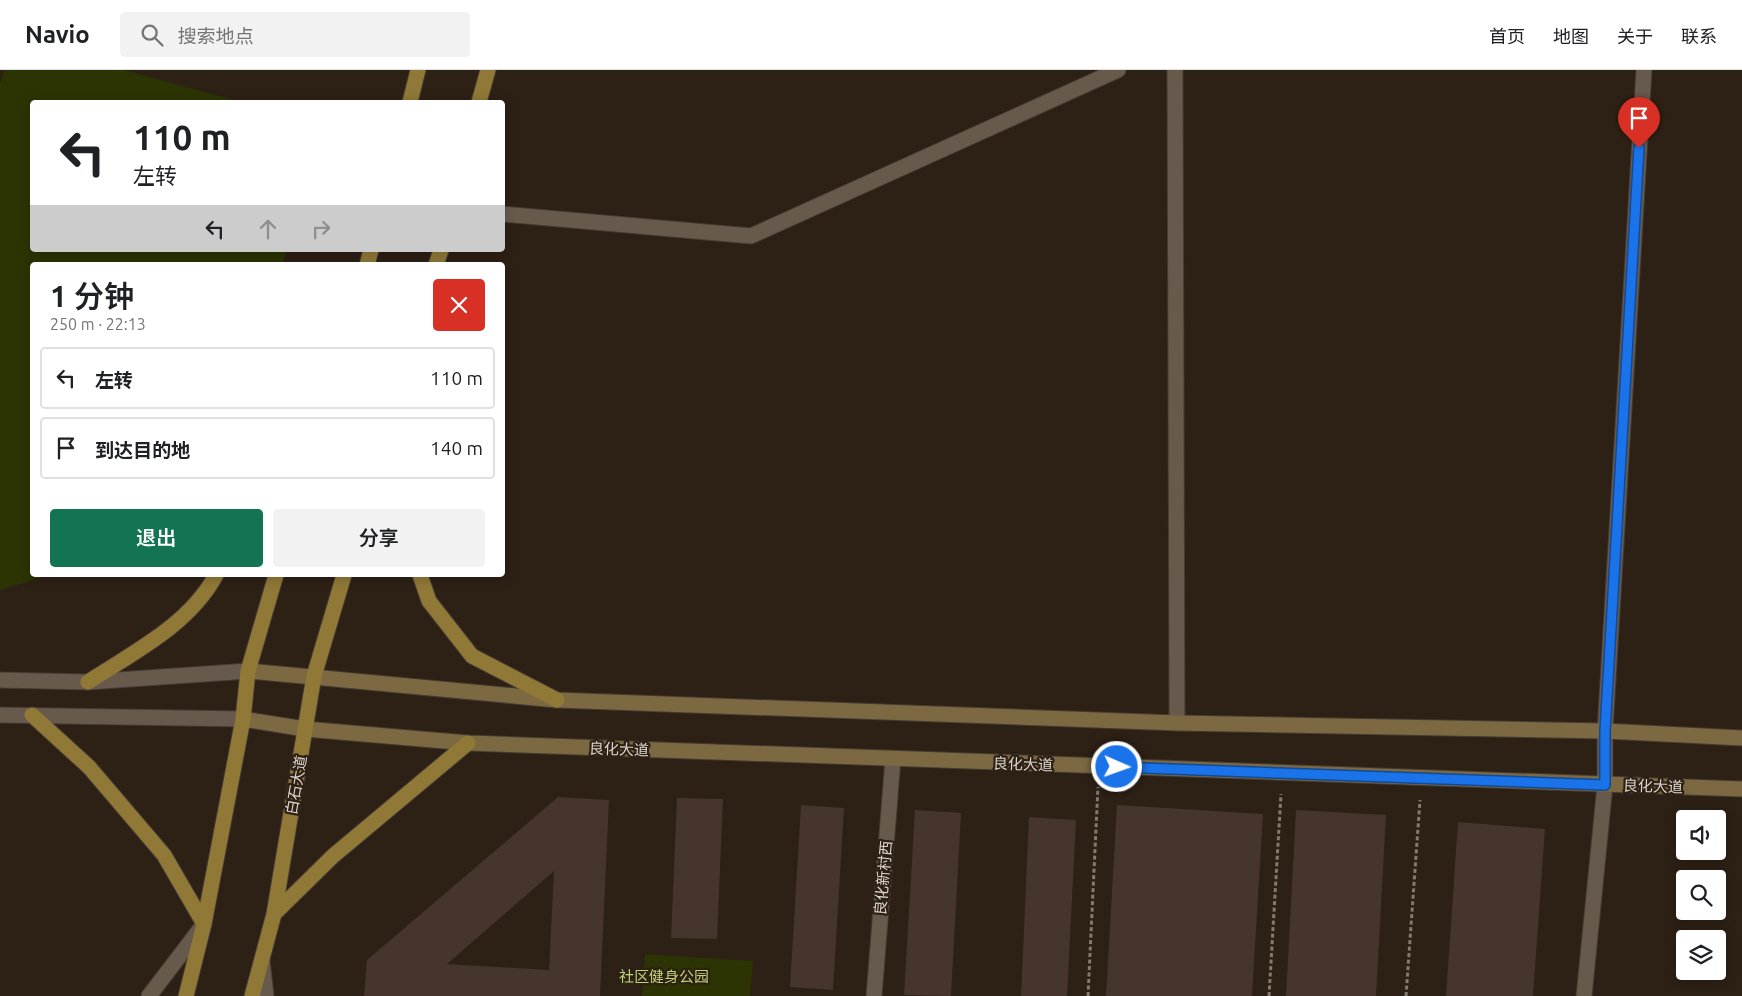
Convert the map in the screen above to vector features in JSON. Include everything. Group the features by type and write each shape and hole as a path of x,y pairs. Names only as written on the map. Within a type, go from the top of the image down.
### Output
{"main road":[{"path":"410,100 418,70"},
{"path":"480,100 488,70"},
{"path":"88,682 175,625 208,589 215,577"},
{"path":"186,996 204,924 243,719 248,672 275,577"},
{"name":"白石大道","path":"252,996 274,914 314,676 343,577"},
{"path":"421,577 429,601 472,656 557,700"},
{"path":"32,716 89,767 164,856 204,924"},
{"path":"274,914 333,856 468,743"}],"street":[{"path":"505,214 751,236 1118,70"},
{"path":"1175,70 1177,723"},
{"path":"1584,996 1605,785 1605,731 1644,70"},
{"path":"0,680 88,682 248,672 314,676 557,700 1177,723 1605,731 1742,738"},
{"path":"0,715 243,719"},
{"name":"良化大道","path":"243,719 305,729 468,743 1742,789"},
{"name":"良化新村西","path":"874,996 893,759"},
{"path":"149,996 204,924"},
{"path":"262,959 266,996"}],"path":[{"path":"1088,996 1099,767"},
{"path":"1269,996 1282,773"},
{"path":"1406,996 1422,778"}],"green space":[{"path":"4,70 124,70 234,100 30,100 30,252 286,252 283,262 30,262 30,577 42,577 0,590 0,84"},
{"name":"社区健身公园","path":"645,954 753,961 750,996 642,996"}],"building":[{"path":"558,797 609,800 600,996 364,996 367,960","holes":["554,871 549,970 447,964"]},
{"path":"677,798 723,799 717,939 671,938"},
{"path":"801,805 844,808 833,990 790,987"},
{"path":"1117,805 1263,814 1252,996 1106,996"},
{"path":"915,810 961,813 951,996 904,995"},
{"path":"1296,810 1386,815 1376,996 1286,996"},
{"path":"1029,817 1076,820 1067,996 1021,996"},
{"path":"1458,822 1545,829 1533,996 1446,996"}],"route":[{"path":"1117,767 1605,785 1605,731 1639,148"}]}
